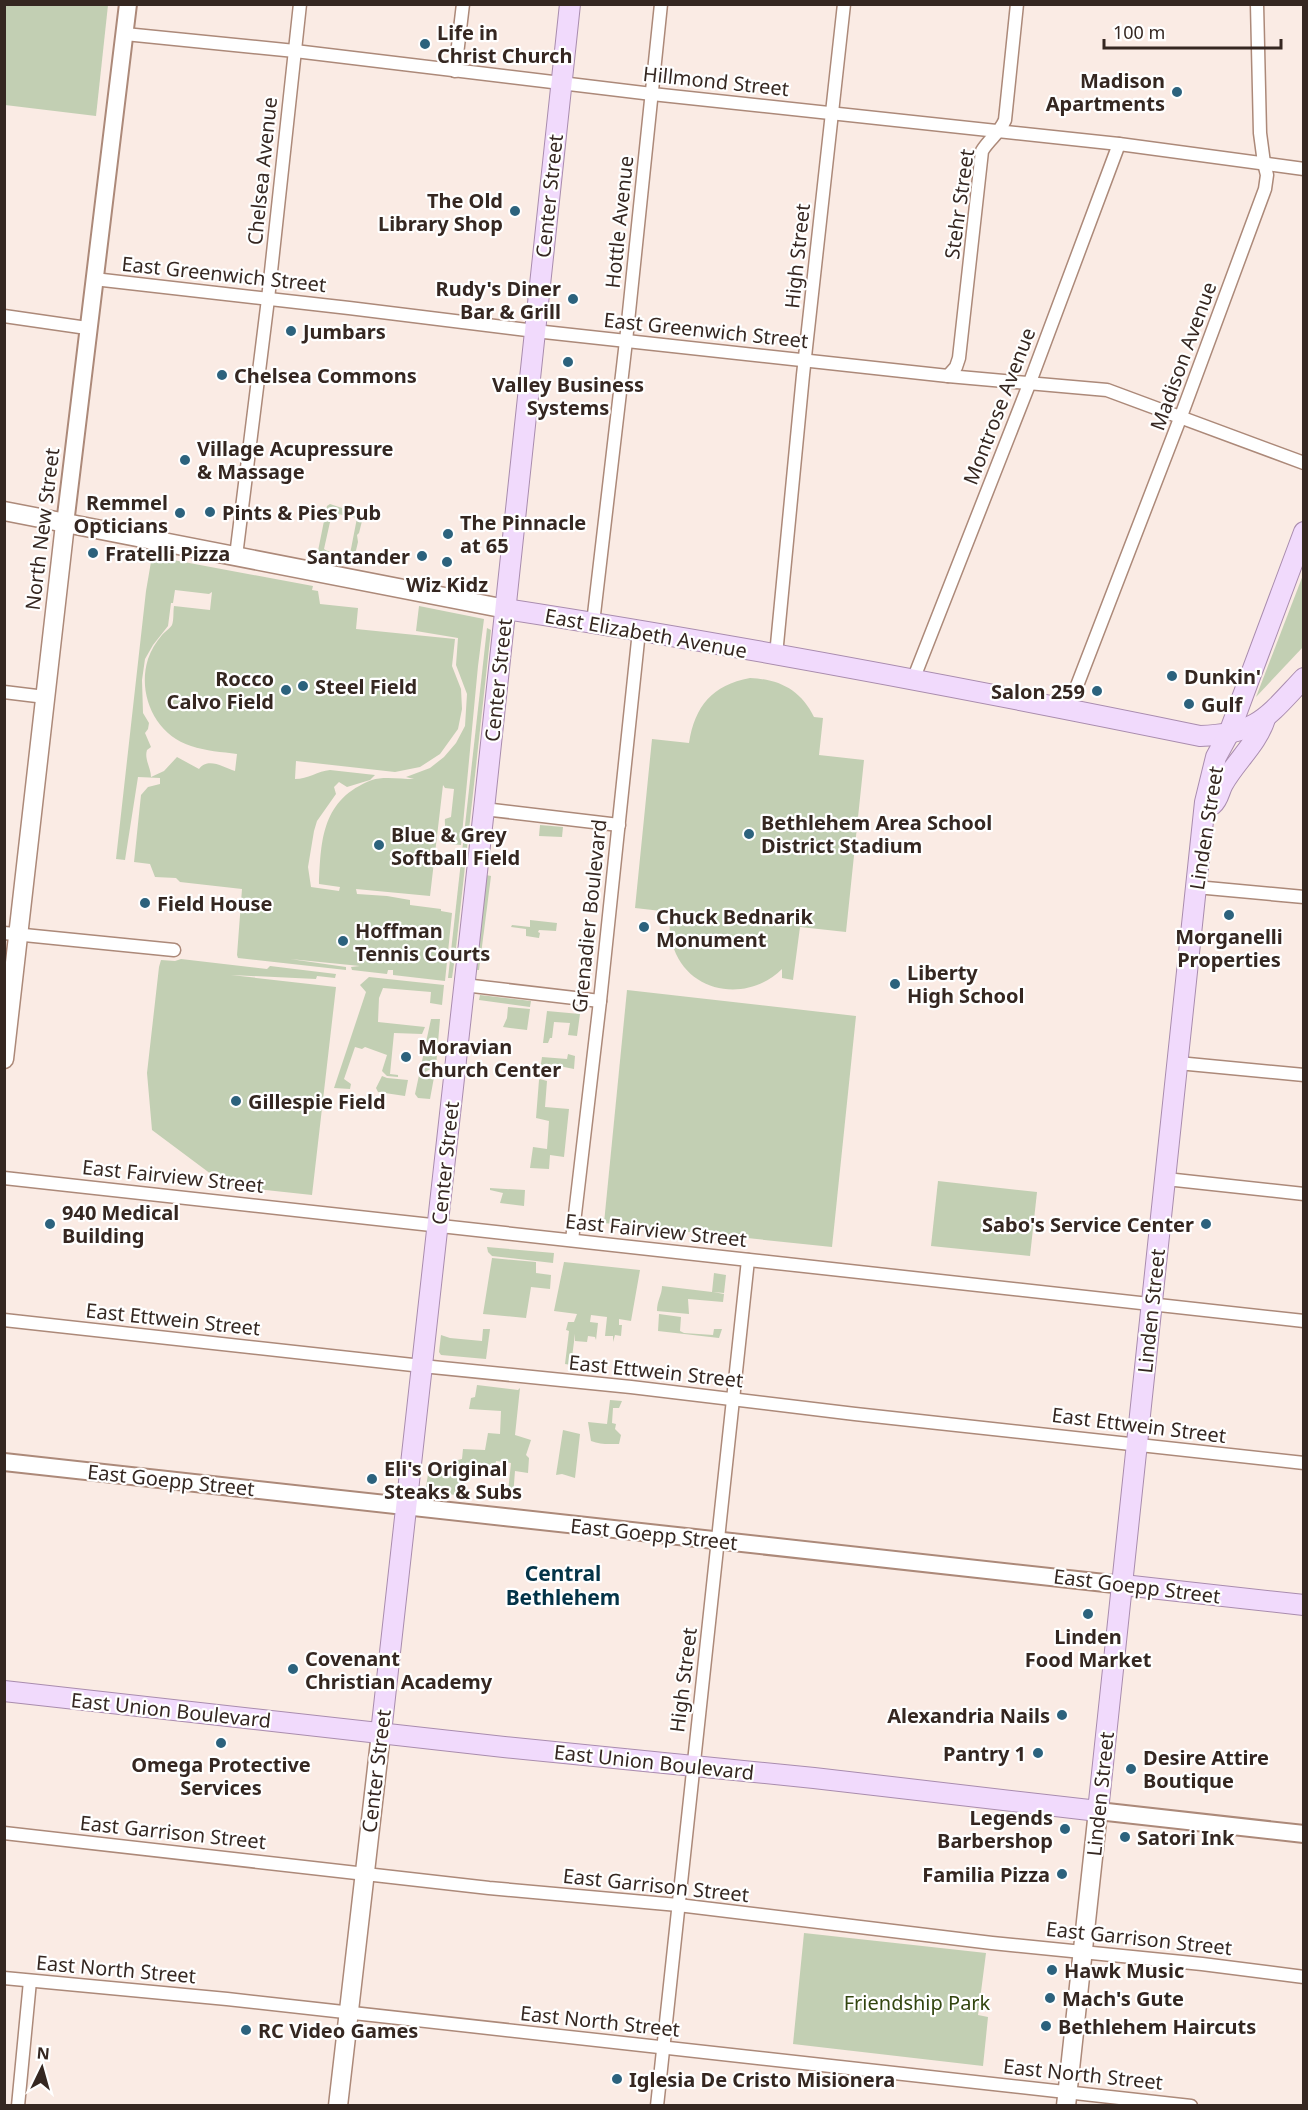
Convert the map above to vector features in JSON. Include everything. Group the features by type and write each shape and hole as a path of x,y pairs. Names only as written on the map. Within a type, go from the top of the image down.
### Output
{"main road":[{"name":"Center Street","path":"339,2106 506,609 570,4"},
{"name":"East Elizabeth Avenue","path":"4,511 506,609 913,680 1200,736 1240,731 1265,719"},
{"name":"North New Street","path":"4,1059 12,934 45,697 65,524"},
{"name":"Linden Street","path":"1067,2099 1204,813 1216,757 1229,733 1299,557 1304,532"},
{"path":"1204,813 1216,801 1231,770 1260,733 1265,719 1304,678"},
{"name":"East Goepp Street","path":"1123,1585 1304,1605"},
{"name":"East Union Boulevard","path":"4,1691 825,1779 1098,1811"}],"street":[{"name":"North New Street","path":"65,524 128,4"},
{"name":"Chelsea Avenue","path":"236,556 268,299 300,4"},
{"path":"454,71 463,4"},
{"name":"Hottle Avenue","path":"593,623 626,341 661,4"},
{"name":"High Street","path":"776,656 805,360 844,4"},
{"name":"Stehr Street","path":"948,376 956,367 959,358 982,151 989,140 1000,132 1005,120 1017,4"},
{"name":"Madison Avenue","path":"1068,709 1181,416 1265,189 1267,175 1260,133 1257,4"},
{"name":"Hillmond Street","path":"124,33 295,51 561,84 1119,144 1304,169"},
{"name":"Montrose Avenue","path":"913,680 1030,382 1119,144"},
{"name":"East Greenwich Street","path":"94,279 626,341 948,376 1107,390 1304,463"},
{"path":"4,316 87,328"},
{"name":"Grenadier Boulevard","path":"572,1240 639,632"},
{"path":"4,692 45,697"},
{"path":"484,809 619,825"},
{"path":"1196,887 1304,897"},
{"path":"12,934 174,950"},
{"path":"464,985 600,1001"},
{"path":"1178,1063 1304,1076"},
{"name":"East Fairview Street","path":"4,1178 1304,1321"},
{"path":"1166,1179 1304,1194"},
{"name":"High Street","path":"657,2106 748,1260"},
{"name":"East Ettwein Street","path":"4,1320 631,1387 1304,1463"},
{"name":"East Goepp Street","path":"4,1462 406,1508 1123,1585"},
{"name":"East Union Boulevard","path":"1098,1811 1304,1834"},
{"name":"East Garrison Street","path":"4,1833 364,1874 678,1905 981,1942 1304,1977"},
{"name":"East North Street","path":"4,1978 227,1999 348,2014 664,2046 1067,2099 1191,2106"},
{"path":"18,2106 30,1981"}],"green space":[{"path":"5,4 108,5 96,116 5,105"},
{"path":"330,504 342,508 343,515 332,513 324,549 341,554 338,560 317,556 327,506"},
{"path":"360,510 367,511 357,535 358,542 353,563 343,561 343,553 350,554 357,518 347,516 358,516"},
{"path":"152,556 313,586 312,590 318,591 320,604 358,608 356,629 455,639 452,666 461,689 462,709 458,729 440,754 420,767 395,772 296,761 295,779 330,770 375,775 370,780 347,787 339,782 334,787 336,794 317,821 308,867 311,887 339,891 340,887 319,884 323,836 334,809 355,788 372,780 414,779 406,777 430,768 444,757 456,743 465,726 467,694 456,665 458,638 416,631 419,606 484,619 461,845 450,844 447,835 445,819 451,817 454,789 445,788 443,785 430,896 356,889 357,894 410,900 410,905 441,909 441,911 452,913 445,981 393,975 393,970 388,970 387,974 352,970 351,967 360,966 290,959 346,967 346,970 238,958 242,889 180,882 176,878 155,877 150,864 134,862 141,795 148,787 160,784 160,778 138,777 125,860 116,859 146,591","holes":["175,590 209,594 212,592 210,610 174,606 172,625 158,640 148,659 145,686 152,712 168,733 178,741 191,746 237,754 235,771 211,763 199,769 177,757 164,771 151,777 146,753 151,747 145,733 149,723 143,713 142,680 145,659 153,645 168,626"]},
{"path":"1303,575 1303,647 1256,697"},
{"path":"487,628 491,630 455,957 452,978 448,978"},
{"name":"Bethlehem Area School District Stadium","path":"750,678 770,681 788,688 803,700 814,717 823,718 819,755 864,760 846,932 800,927 793,980 782,978 782,969 769,980 754,986 722,989 693,976 682,964 671,940 670,912 635,908 652,739 689,743 696,718 708,699 725,686"},
{"path":"540,825 563,827 562,837 539,836"},
{"path":"486,875 491,876 479,970 475,970"},
{"path":"530,920 557,923 556,931 539,930 539,938 526,936 526,929 511,927 512,925 530,927"},
{"name":"Gillespie Field","path":"181,959 336,974 335,978 317,976 316,979 231,975 336,987 312,1195 227,1186 152,1130 147,1073 159,967 161,960"},
{"path":"369,977 444,985 442,1005 430,1003 431,992 383,988 379,998 378,1022 425,1027 422,1034 394,1033 390,1074 398,1075 398,1077 387,1076 382,1071 387,1055 365,1047 362,1049 355,1047 344,1079 351,1084 350,1089 334,1088 366,992 360,985"},
{"path":"627,990 856,1016 832,1247 604,1223"},
{"path":"480,995 531,1001 530,1007 479,1000"},
{"path":"508,1007 530,1009 527,1030 503,1027"},
{"path":"547,1011 580,1014 577,1036 568,1035 570,1023 554,1022 552,1038 548,1043 543,1043"},
{"path":"431,1019 440,1019 436,1066 425,1072 435,1072 430,1099 418,1098 415,1094"},
{"path":"568,1054 575,1056 574,1069 549,1064 542,1066 540,1070 542,1057 567,1059"},
{"path":"382,1076 408,1080 405,1096 378,1092 376,1088"},
{"path":"540,1079 547,1081 545,1107 569,1109 564,1157 550,1155 549,1169 530,1168 533,1147 547,1149 549,1121 536,1118"},
{"path":"938,1181 1037,1192 1030,1256 931,1246"},
{"path":"490,1188 525,1190 524,1206 500,1203 503,1193 490,1190"},
{"path":"487,1247 554,1253 553,1263 492,1256"},
{"path":"492,1258 536,1262 536,1273 551,1275 550,1289 531,1287 526,1318 483,1314"},
{"path":"564,1262 640,1270 631,1321 619,1319 619,1325 622,1325 621,1336 615,1335 613,1342 613,1336 605,1336 607,1317 591,1315 590,1322 598,1323 596,1340 595,1337 588,1336 587,1342 575,1341 575,1334 571,1365 565,1364 569,1331 566,1330 568,1322 574,1322 577,1314 554,1311"},
{"path":"714,1273 726,1275 724,1293 713,1292 724,1294 723,1302 688,1299 689,1314 657,1311 662,1286 712,1292"},
{"path":"659,1314 681,1317 680,1331 684,1333 713,1335 714,1329 722,1329 719,1338 658,1331"},
{"path":"483,1329 490,1329 486,1359 441,1355 439,1352 441,1335 482,1341"},
{"path":"477,1385 518,1390 520,1388 515,1435 531,1440 526,1455 529,1458 528,1473 515,1471 513,1497 509,1500 493,1497 493,1493 508,1492 511,1463 496,1461 495,1468 453,1463 453,1461 462,1459 463,1449 485,1450 488,1433 500,1434 501,1411 469,1409 471,1398 475,1397"},
{"path":"610,1400 622,1401 619,1408 613,1408 612,1423 616,1424 615,1429 621,1435 619,1444 602,1444 591,1441 588,1422 607,1424"},
{"path":"563,1430 580,1434 575,1478 562,1474 556,1475"},
{"path":"428,1474 466,1478 466,1483 463,1483 465,1496 429,1492 426,1487"},
{"name":"Friendship Park","path":"804,1933 986,1953 978,2015 988,2017 983,2066 793,2044"}],"place":[{"name":"Life in Christ Church","path":"425,44"},
{"name":"Madison Apartments","path":"1177,92"},
{"name":"The Old Library Shop","path":"515,211"},
{"name":"Rudy's Diner Bar & Grill","path":"573,299"},
{"name":"Jumbars","path":"291,331"},
{"name":"Valley Business Systems","path":"568,362"},
{"name":"Chelsea Commons","path":"222,375"},
{"name":"Village Acupressure & Massage","path":"185,460"},
{"name":"Pints & Pies Pub","path":"210,512"},
{"name":"Remmel Opticians","path":"180,513"},
{"name":"The Pinnacle at 65","path":"448,534"},
{"name":"Fratelli Pizza","path":"93,553"},
{"name":"Santander","path":"422,556"},
{"name":"Wiz Kidz","path":"447,562"},
{"name":"Dunkin'","path":"1172,676"},
{"name":"Steel Field","path":"303,686"},
{"name":"Rocco Calvo Field","path":"286,690"},
{"name":"Salon 259","path":"1097,691"},
{"name":"Gulf","path":"1189,704"},
{"name":"Bethlehem Area School District Stadium","path":"749,834"},
{"name":"Blue & Grey Softball Field","path":"379,845"},
{"name":"Field House","path":"145,903"},
{"name":"Morganelli Properties","path":"1229,915"},
{"name":"Chuck Bednarik Monument","path":"644,927"},
{"name":"Hoffman Tennis Courts","path":"343,941"},
{"name":"Liberty High School","path":"895,984"},
{"name":"Moravian Church Center","path":"406,1057"},
{"name":"Gillespie Field","path":"236,1101"},
{"name":"940 Medical Building","path":"50,1224"},
{"name":"Sabo's Service Center","path":"1206,1224"},
{"name":"Eli's Original Steaks & Subs","path":"372,1479"},
{"name":"Linden Food Market","path":"1088,1614"},
{"name":"Covenant Christian Academy","path":"293,1669"},
{"name":"Alexandria Nails","path":"1062,1715"},
{"name":"Omega Protective Services","path":"221,1743"},
{"name":"Pantry 1","path":"1038,1753"},
{"name":"Desire Attire Boutique","path":"1131,1769"},
{"name":"Legends Barbershop","path":"1065,1829"},
{"name":"Satori Ink","path":"1125,1837"},
{"name":"Familia Pizza","path":"1062,1874"},
{"name":"Hawk Music","path":"1052,1970"},
{"name":"Mach's Gute","path":"1050,1998"},
{"name":"Bethlehem Haircuts","path":"1046,2026"},
{"name":"RC Video Games","path":"246,2030"},
{"name":"Iglesia De Cristo Misionera","path":"617,2079"}],"district":[{"name":"Central Bethlehem","path":"563,1585"}]}
